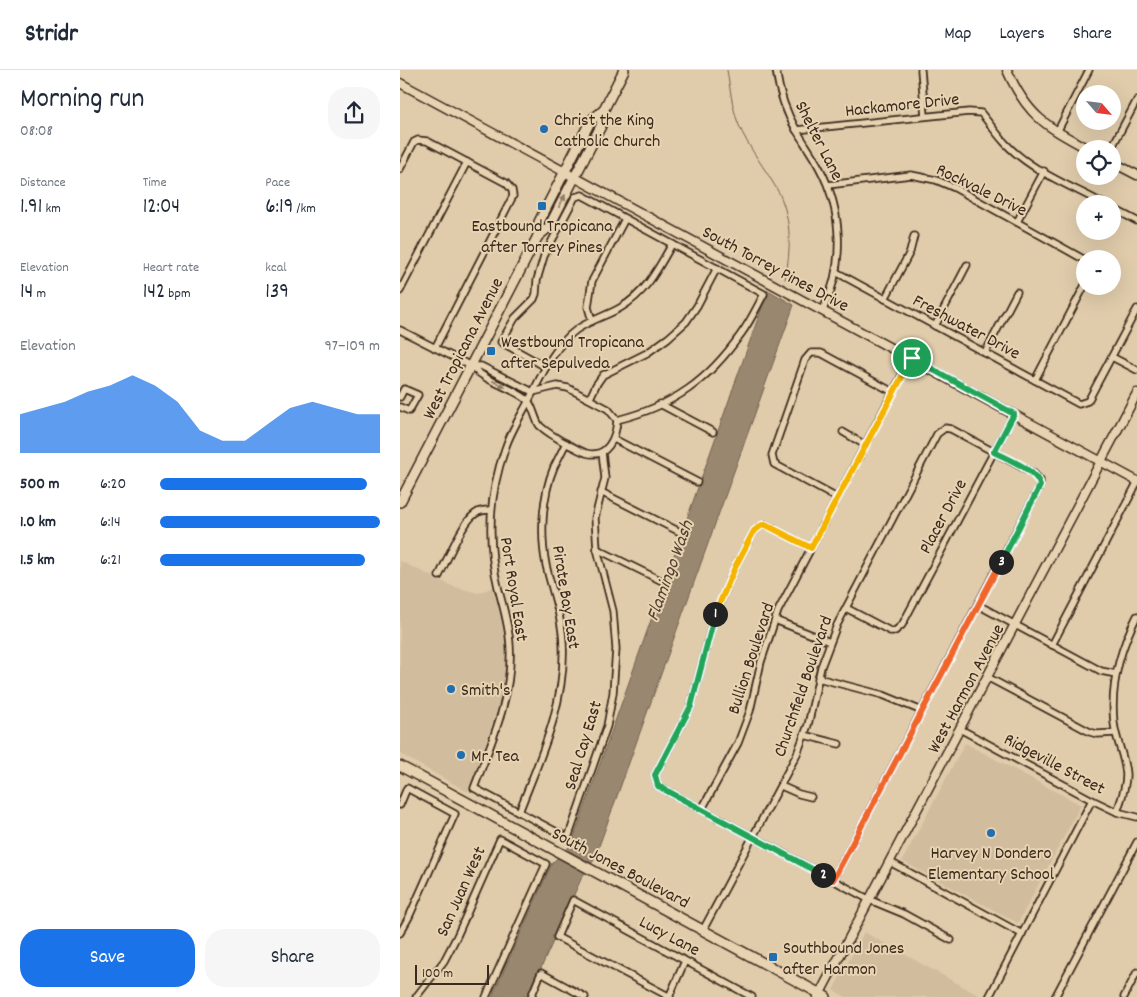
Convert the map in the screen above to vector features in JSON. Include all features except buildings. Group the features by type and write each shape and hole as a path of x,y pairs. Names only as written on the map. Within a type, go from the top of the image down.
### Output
{"main road":[{"name":"West Tropicana Avenue","path":"400,502 538,236 549,226 601,126 603,111 624,70"},
{"path":"1007,70 1017,92 1030,110 1057,132 1076,142"},
{"name":"South Torrey Pines Drive","path":"400,83 912,358 1137,482"},
{"name":"West Tropicana Avenue","path":"538,236 539,222 565,171 592,120 603,111"},
{"path":"1121,167 1137,176"},
{"name":"West Harmon Avenue","path":"822,996 870,900 1137,393"},
{"name":"South Jones Boulevard","path":"400,766 822,996"}],"street":[{"path":"776,70 781,70"},
{"name":"Shelter Lane","path":"776,70 785,108 828,185 837,222 839,246 836,272 823,310"},
{"path":"921,70 925,116"},
{"path":"1057,132 1089,70"},
{"path":"1116,140 1137,100"},
{"name":"Hackamore Drive","path":"796,130 925,116 969,112 981,113 1005,143 1044,171"},
{"path":"400,169 414,142 418,140 427,141 506,183 512,190 513,196 434,348"},
{"path":"400,291 467,162"},
{"path":"1017,222 1044,171 1088,195"},
{"name":"Rockvale Drive","path":"828,185 897,176 925,177 945,183 1076,255"},
{"path":"546,367 501,342 515,318 534,299 544,256 575,197 582,195 764,294 742,333 715,367 686,392 643,414 617,420"},
{"path":"1121,213 1137,221"},
{"path":"592,321 588,306 592,282 625,218"},
{"path":"885,299 910,252 914,236"},
{"name":"Port Royal East","path":"519,812 474,788 498,724 510,671 508,622 498,586 490,536 491,510 505,449 546,367 564,341 576,330 623,306 639,294 652,280 672,244"},
{"path":"935,326 967,265"},
{"path":"590,398 603,375 647,353 686,322 697,306 717,268"},
{"name":"Freshwater Drive","path":"836,272 1079,404 1088,401 1112,357"},
{"path":"985,353 1017,292"},
{"path":"1035,380 1080,295"},
{"path":"1137,310 1112,357 1137,370"},
{"path":"400,330 471,366 478,374 531,396 557,386 568,388 590,398 608,409 617,420 617,430 614,439 602,452 593,454 584,453 566,444 550,435 539,424 531,396 481,366 471,366"},
{"path":"837,498 774,464 772,460 772,455 805,360 811,353 821,353 893,392"},
{"name":"Bullion Boulevard","path":"702,809 738,743 750,711 761,662 775,620 837,498 912,358"},
{"path":"400,397 404,389 418,395 409,412 400,407"},
{"path":"660,404 713,432"},
{"name":"Placer Drive","path":"846,608 890,631 895,631 902,625 1014,414"},
{"name":"Churchfield Boulevard","path":"703,930 797,754 830,642 936,434 945,428 951,429 994,452"},
{"path":"843,432 865,445"},
{"path":"614,439 697,482"},
{"name":"Pirate Bay East","path":"519,812 550,734 559,699 563,644 560,620 546,564 543,539 547,492 554,468 566,444"},
{"name":"Seal Cay East","path":"519,812 568,838 607,726 613,693 616,648 613,611 597,548 595,518 605,478 602,452"},
{"path":"833,880 1038,491 1040,480 1033,473 994,452"},
{"path":"1052,645 1137,482"},
{"path":"601,492 680,532"},
{"path":"439,576 467,521 476,513 483,510 491,510"},
{"path":"811,548 766,525 762,525 754,531 726,588 707,642 691,706 655,775 656,781 658,786 870,900 904,914 951,940"},
{"path":"597,548 662,581"},
{"path":"978,605 1102,671 1116,674"},
{"path":"1116,812 1125,788 1126,776 1116,733 1113,705 1116,674 1127,635 1137,616"},
{"path":"775,620 830,642"},
{"path":"987,677 1090,732 1097,734 1116,733"},
{"path":"818,678 883,695 922,711"},
{"name":"Ridgeville Street","path":"960,729 1116,812 1137,817"},
{"path":"804,735 838,744"},
{"path":"781,786 811,797"},
{"path":"400,805 407,788 455,814 400,933"},
{"path":"988,997 1092,800"},
{"name":"San Juan West","path":"416,997 444,961 500,839 546,864 486,997"},
{"path":"1055,997 1137,842"},
{"path":"890,862 1022,934"},
{"name":"Lucy Lane","path":"669,997 557,937 573,900 752,997"},
{"path":"669,997 685,961"},
{"path":"1124,997 1137,972"},
{"path":"531,997 541,973 585,997"}],"shaded area":[{"name":"Flamingo Wash","path":"768,290 794,305 594,860 582,877 528,997 492,997 552,863 570,846 573,840"},
{"path":"400,561 452,586 478,593 494,587 504,620 507,663 501,699 468,792 400,754"},
{"name":"Harvey N Dondero Elementary School","path":"965,743 1081,805 1018,923 902,861"},
{"path":"864,932 982,997 846,997 833,990"}],"waterway":[{"name":"Flamingo Wash","path":"727,70 738,123 779,193 786,214 789,246 785,279"}],"place":[{"name":"Christ the King Catholic Church","path":"544,129"},
{"name":"Eastbound Tropicana after Torrey Pines","path":"542,206"},
{"name":"Westbound Tropicana after Sepulveda","path":"491,351"},
{"name":"Smith's","path":"451,689"},
{"name":"Mr. Tea","path":"461,755"},
{"name":"Harvey N Dondero Elementary School","path":"991,833"},
{"name":"Southbound Jones after Harmon","path":"773,957"}],"route":[{"path":"912,358 1014,414 994,452 1033,473 1040,480 1040,486 833,880 658,786 655,775 691,706 714,617 736,565 754,531 762,525 766,525 811,548 912,358"}]}
